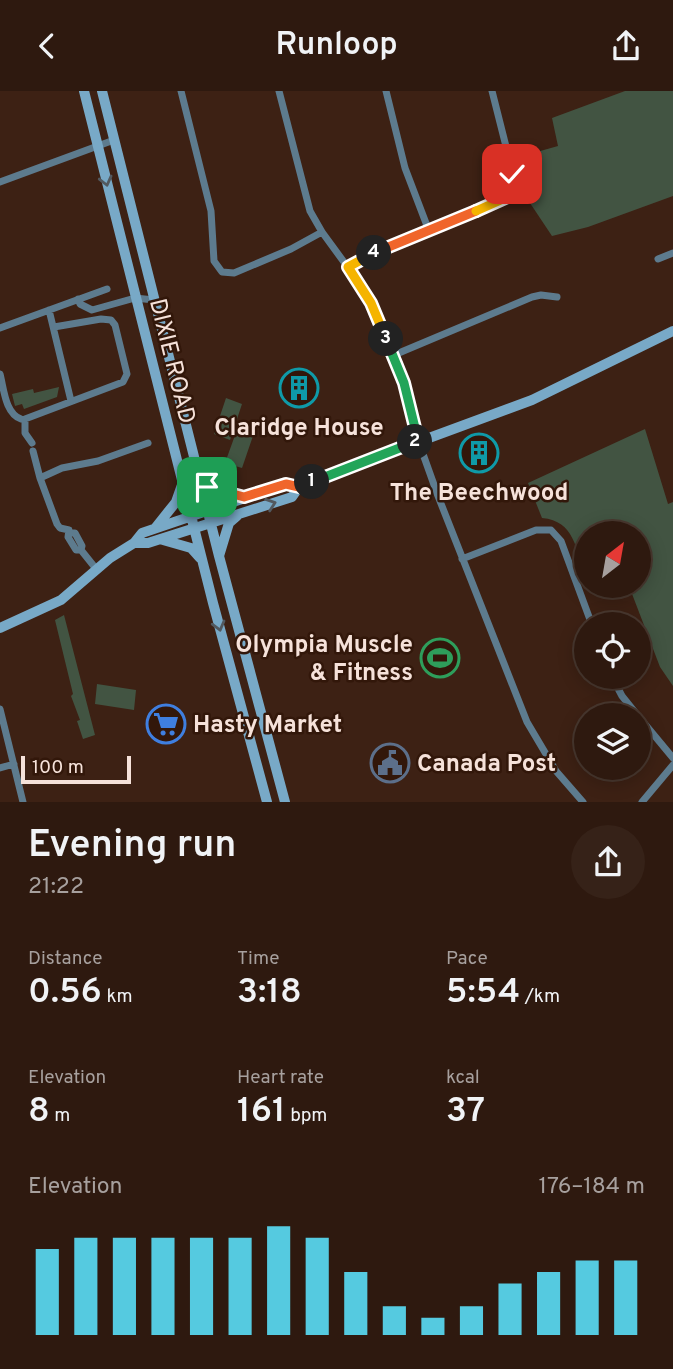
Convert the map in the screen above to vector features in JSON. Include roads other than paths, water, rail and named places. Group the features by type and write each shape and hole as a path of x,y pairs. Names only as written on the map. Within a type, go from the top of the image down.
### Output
{"main road":[{"name":"DIXIE ROAD","path":"84,91 131,300 150,349 239,706 267,802"},
{"name":"DIXIE ROAD","path":"102,91 219,556 285,802"},
{"path":"134,543 148,544 292,497 299,487 418,440 532,400 673,331"},
{"path":"200,481 215,491 244,497"},
{"path":"154,529 176,502 182,484"},
{"path":"0,628 61,600 134,543 142,533 286,484 299,487"},
{"path":"219,556 229,523 240,514"},
{"path":"159,540 191,548 202,560"}],"street":[{"path":"181,91 211,211 214,258 220,271 234,273 291,249 322,232"},
{"path":"279,91 306,198 322,232 371,303 394,355 411,406 418,440 527,722 556,771 583,802"},
{"path":"386,91 405,168 429,231"},
{"path":"348,267 384,248 508,198 514,190 514,182 492,91"},
{"path":"0,182 114,140"},
{"path":"658,259 673,253"},
{"path":"0,328 107,289"},
{"path":"394,355 532,297 558,297"},
{"path":"78,299 80,304 92,310 131,300 154,300"},
{"path":"49,310 71,401"},
{"path":"54,327 111,320 115,325 127,374 123,382 25,419 25,433 33,447 40,478 57,524 60,528 75,533 82,545 81,550 97,570"},
{"path":"0,374 9,411 13,417 21,419"},
{"path":"40,478 62,468 98,461 148,443"},
{"path":"462,559 538,529 553,531 560,538 587,612"},
{"path":"0,709 23,802"},
{"path":"651,732 673,758"},
{"path":"0,768 14,764"},
{"path":"642,802 673,765"}],"place":[{"name":"Claridge House","path":"299,388"},
{"name":"The Beechwood","path":"479,453"},
{"name":"Olympia Muscle & Fitness","path":"440,658"},
{"name":"Hasty Market","path":"166,724"},
{"name":"Canada Post","path":"390,763"}]}
